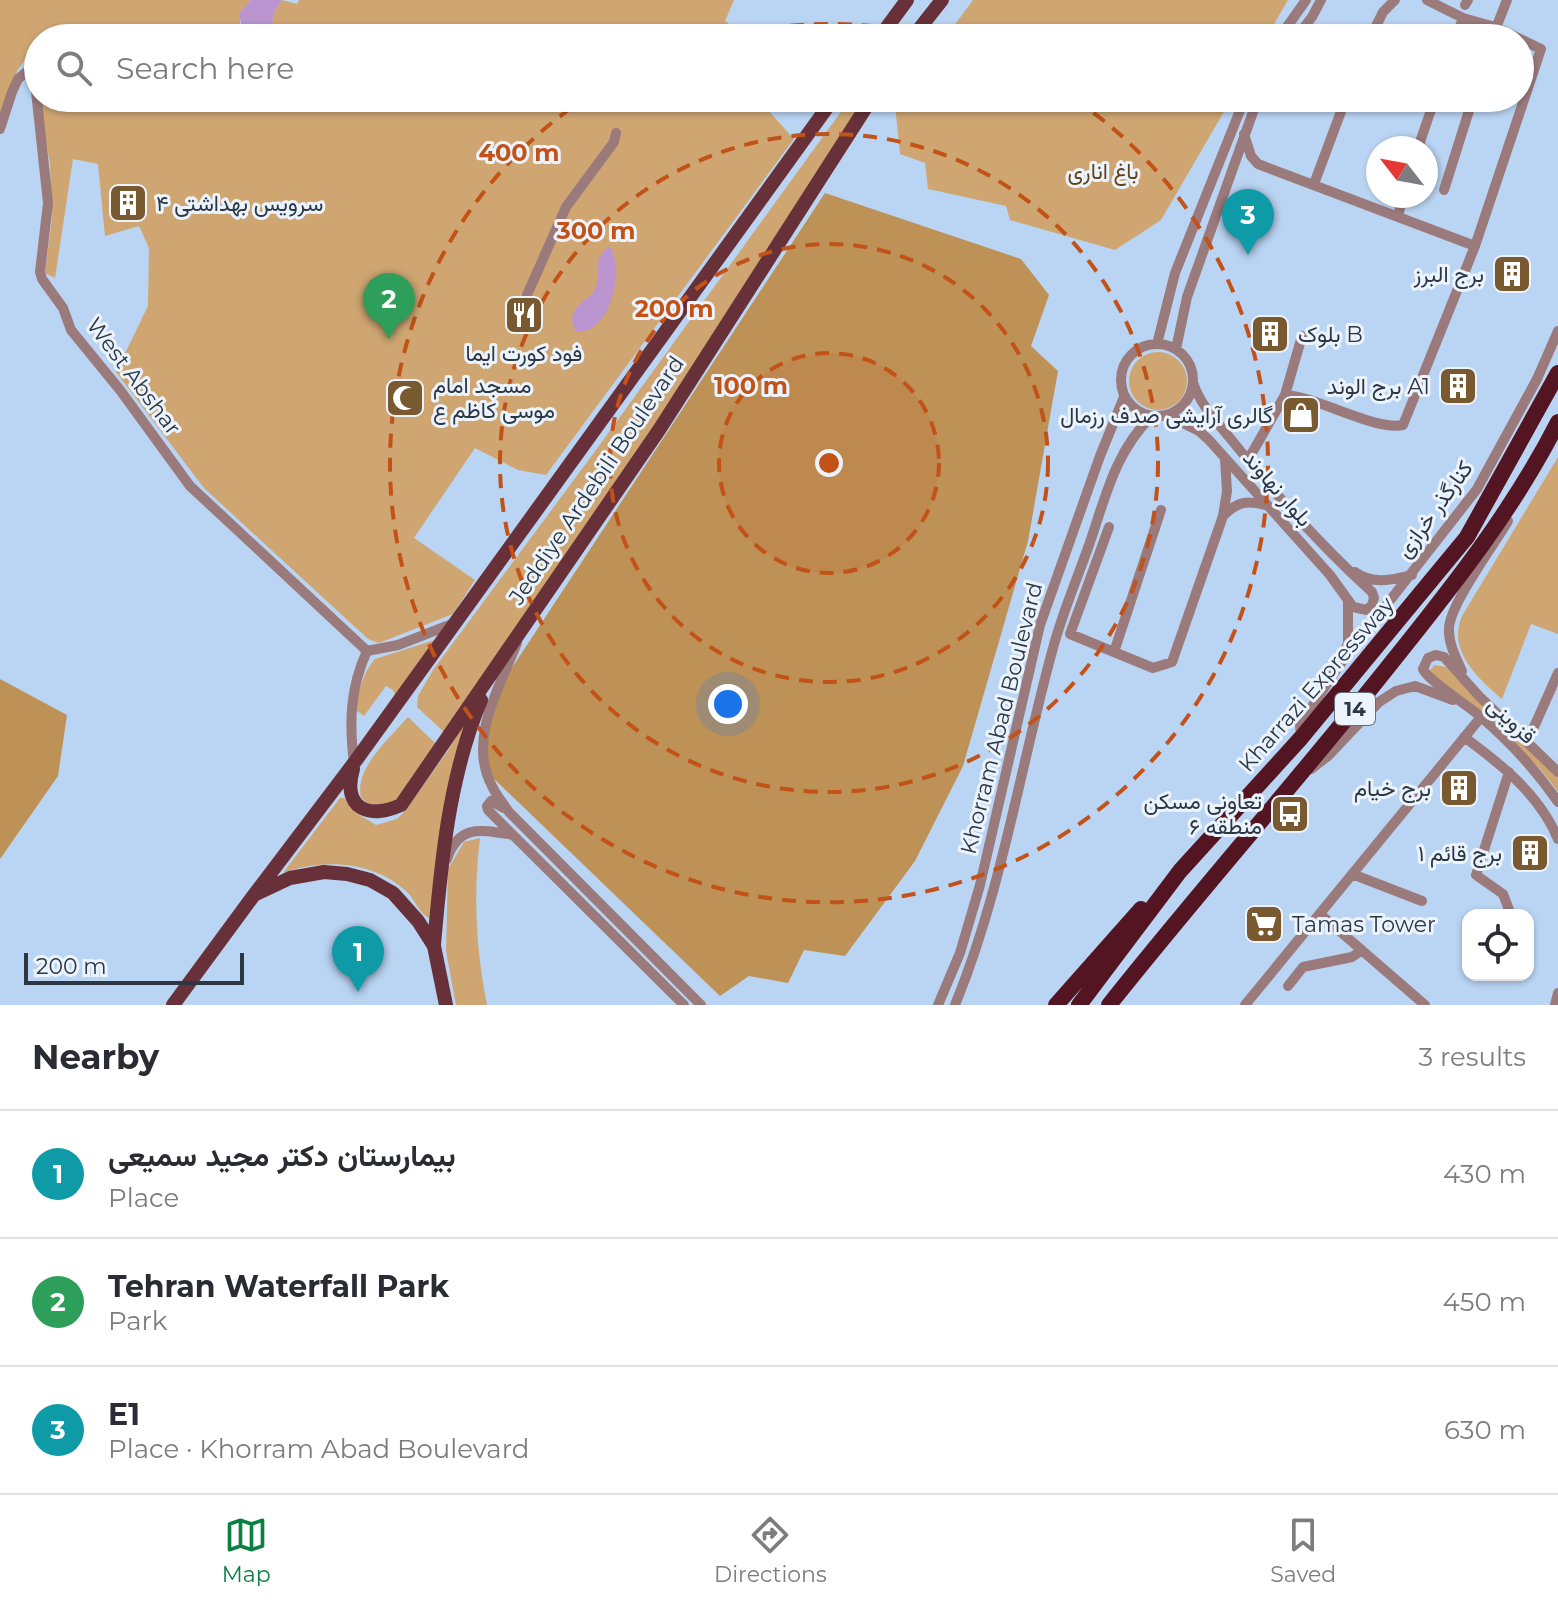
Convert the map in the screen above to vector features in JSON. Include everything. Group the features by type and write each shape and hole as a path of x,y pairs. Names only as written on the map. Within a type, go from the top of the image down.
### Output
{"highway":[{"name":"Kharrazi Expressway","path":"1079,1005 1180,871 1301,738 1467,537 1558,373"},
{"name":"Kharrazi Expressway","path":"1109,1005 1356,707 1482,547 1544,450 1558,422"},
{"path":"1056,1005 1147,902 1180,871"},
{"path":"1119,1005 1129,980"}],"main road":[{"path":"889,24 907,0"},
{"path":"923,24 942,0"},
{"name":"Jeddiye Ardebili Boulevard","path":"173,1005 354,763 824,112"},
{"name":"Jeddiye Ardebili Boulevard","path":"354,763 350,792 358,807 371,813 386,812 401,805 659,430 863,112"},
{"path":"446,1005 434,946 440,879 458,773 473,719 495,667"},
{"path":"254,895 290,878 324,872 370,880 393,893 418,921 434,946"}],"street":[{"path":"1290,24 1306,0"},
{"path":"1307,24 1321,0"},
{"path":"1427,0 1475,24"},
{"path":"1498,24 1507,0"},
{"path":"1378,24 1391,2"},
{"path":"1461,24 1463,18"},
{"path":"1534,45 1539,46 1541,53 1534,73"},
{"name":"West Abshar","path":"0,129 18,79 24,74"},
{"name":"West Abshar","path":"37,112 48,203 40,272 63,308 71,330 120,390 190,486 367,651"},
{"path":"1157,344 1175,273 1239,112"},
{"path":"1176,349 1187,297 1253,112"},
{"path":"1314,184 1341,112"},
{"path":"1422,136 1430,112"},
{"path":"1444,190 1469,112"},
{"path":"1285,395 1379,422 1399,427 1403,425 1475,246 1521,112"},
{"path":"527,295 566,207 614,142 616,133"},
{"path":"1244,134 1251,156 1258,164 1475,246"},
{"path":"1232,170 1258,164"},
{"path":"1398,216 1400,208"},
{"name":"کنارگذر خرازی","path":"1301,738 1300,725 1338,667 1477,489 1537,379 1558,331"},
{"path":"1248,460 1285,395 1302,336"},
{"path":"1157,344 1176,349 1189,364 1193,382 1185,403 1167,415 1141,413 1124,397 1121,385 1126,361 1145,346 1157,344"},
{"name":"بلوار نهاوند","path":"1167,415 1199,431 1225,457 1330,575 1353,607 1367,610 1372,605 1372,592 1340,562 1248,460 1196,393 1193,382"},
{"name":"Khorram Abad Boulevard","path":"938,1005 960,953 980,885 1040,625 1124,397"},
{"name":"Khorram Abad Boulevard","path":"955,1005 977,951 994,896 1080,569 1119,458 1137,430 1152,416"},
{"path":"1466,680 1452,646 1450,621 1529,485 1544,450"},
{"path":"1109,527 1092,574 1064,632 1153,668 1172,662 1223,516 1227,491 1225,457"},
{"path":"1223,516 1236,503 1250,501 1265,505"},
{"path":"1114,652 1161,510"},
{"path":"1340,562 1362,577 1385,582 1413,574"},
{"path":"1080,569 1092,574"},
{"path":"1338,667 1348,643 1348,601"},
{"path":"354,763 350,707 354,684 367,651 398,645 456,623"},
{"path":"509,812 491,785 485,769 483,733 523,628"},
{"path":"1466,680 1439,656 1428,658 1423,665 1427,677 1467,707"},
{"path":"1534,727 1558,673"},
{"name":"قزوینی","path":"1466,680 1558,772"},
{"path":"1290,785 1328,756 1379,702 1396,691 1415,686 1467,707"},
{"name":"قزوینی","path":"1467,707 1529,763 1558,802"},
{"path":"1245,1005 1481,717"},
{"path":"1464,737 1509,772 1532,795 1558,839"},
{"path":"1509,772 1476,875 1503,894 1509,909"},
{"path":"684,1005 488,810 491,801 509,812 701,1005"},
{"path":"440,879 451,847 468,832 484,830 513,835"},
{"path":"1352,874 1422,901"},
{"path":"1320,914 1423,1005"},
{"path":"1288,986 1303,967 1352,957 1362,950"},
{"path":"1327,961 1365,964 1374,961"},
{"path":"1555,1005 1558,993"}],"green space":[{"path":"0,0 251,0 242,10 240,24 24,24 24,61 0,114"},
{"path":"282,0 297,4 299,0 734,0 725,21 727,24 272,24"},
{"path":"973,0 1288,0 1274,24 955,24"},
{"path":"41,112 770,112 794,139 546,475 518,470 475,448 414,538 475,580 453,614 379,643 368,639 204,488 116,372 148,306 149,248 139,226 105,236 98,164 73,159 55,278 45,273 52,218 50,164"},
{"path":"841,112 855,112 698,363 445,733 417,707 418,696 433,670"},
{"name":"باغ اناری","path":"896,112 1224,112 1161,220 1115,250 1010,220 1006,206 928,189 925,163 900,154"},
{"path":"1158,352 1179,360 1187,381 1179,402 1158,410 1137,402 1129,381 1137,360"},
{"path":"1558,457 1558,634 1531,624 1502,699 1467,662 1461,652 1458,628 1462,616"},
{"path":"438,639 395,695 386,686 364,716 356,710 362,683 375,659"},
{"path":"1434,665 1446,667 1558,777 1558,792 1514,743 1429,672"},
{"path":"483,691 432,919 424,915 407,892 394,882 364,868 315,865 283,873 340,798 344,798 356,813 376,825 397,819 449,749"},
{"path":"408,717 436,744 398,799 388,805 368,804 361,797 360,786 368,764"},
{"path":"480,838 477,922 487,1005 456,1005 446,951 448,869 464,842"}],"shaded area":[{"path":"251,0 282,0 272,24 241,24 239,13"},
{"path":"825,193 1021,259 1049,295 1031,346 1058,371 1028,541 963,766 915,861 845,956 804,950 788,983 749,976 720,996 489,774 484,740 498,689"},
{"path":"607,248 611,248 616,272 611,301 597,324 587,330 575,331 572,323 575,310 595,289 599,259"},
{"path":"0,679 67,715 58,776 0,859"}],"place":[{"name":"سرویس بهداشتی ۴","path":"128,203"},
{"name":"E1","path":"1248,255"},
{"name":"برج البرز","path":"1512,274"},
{"name":"فود کورت ایما","path":"524,315"},
{"name":"بلوک B","path":"1270,334"},
{"name":"Tehran Waterfall Park","path":"389,339"},
{"name":"برج الوند A1","path":"1458,386"},
{"name":"مسجد امام موسی کاظم ع","path":"405,398"},
{"name":"گالری آرایشی صدف رزمال","path":"1301,415"},
{"name":"برج خیام","path":"1459,788"},
{"name":"تعاونی مسکن منطقه ۶","path":"1290,814"},
{"name":"برج قائم ۱","path":"1530,853"},
{"name":"Tamas Tower","path":"1264,924"},
{"name":"بیمارستان دکتر مجید سمیعی","path":"358,992"}]}
